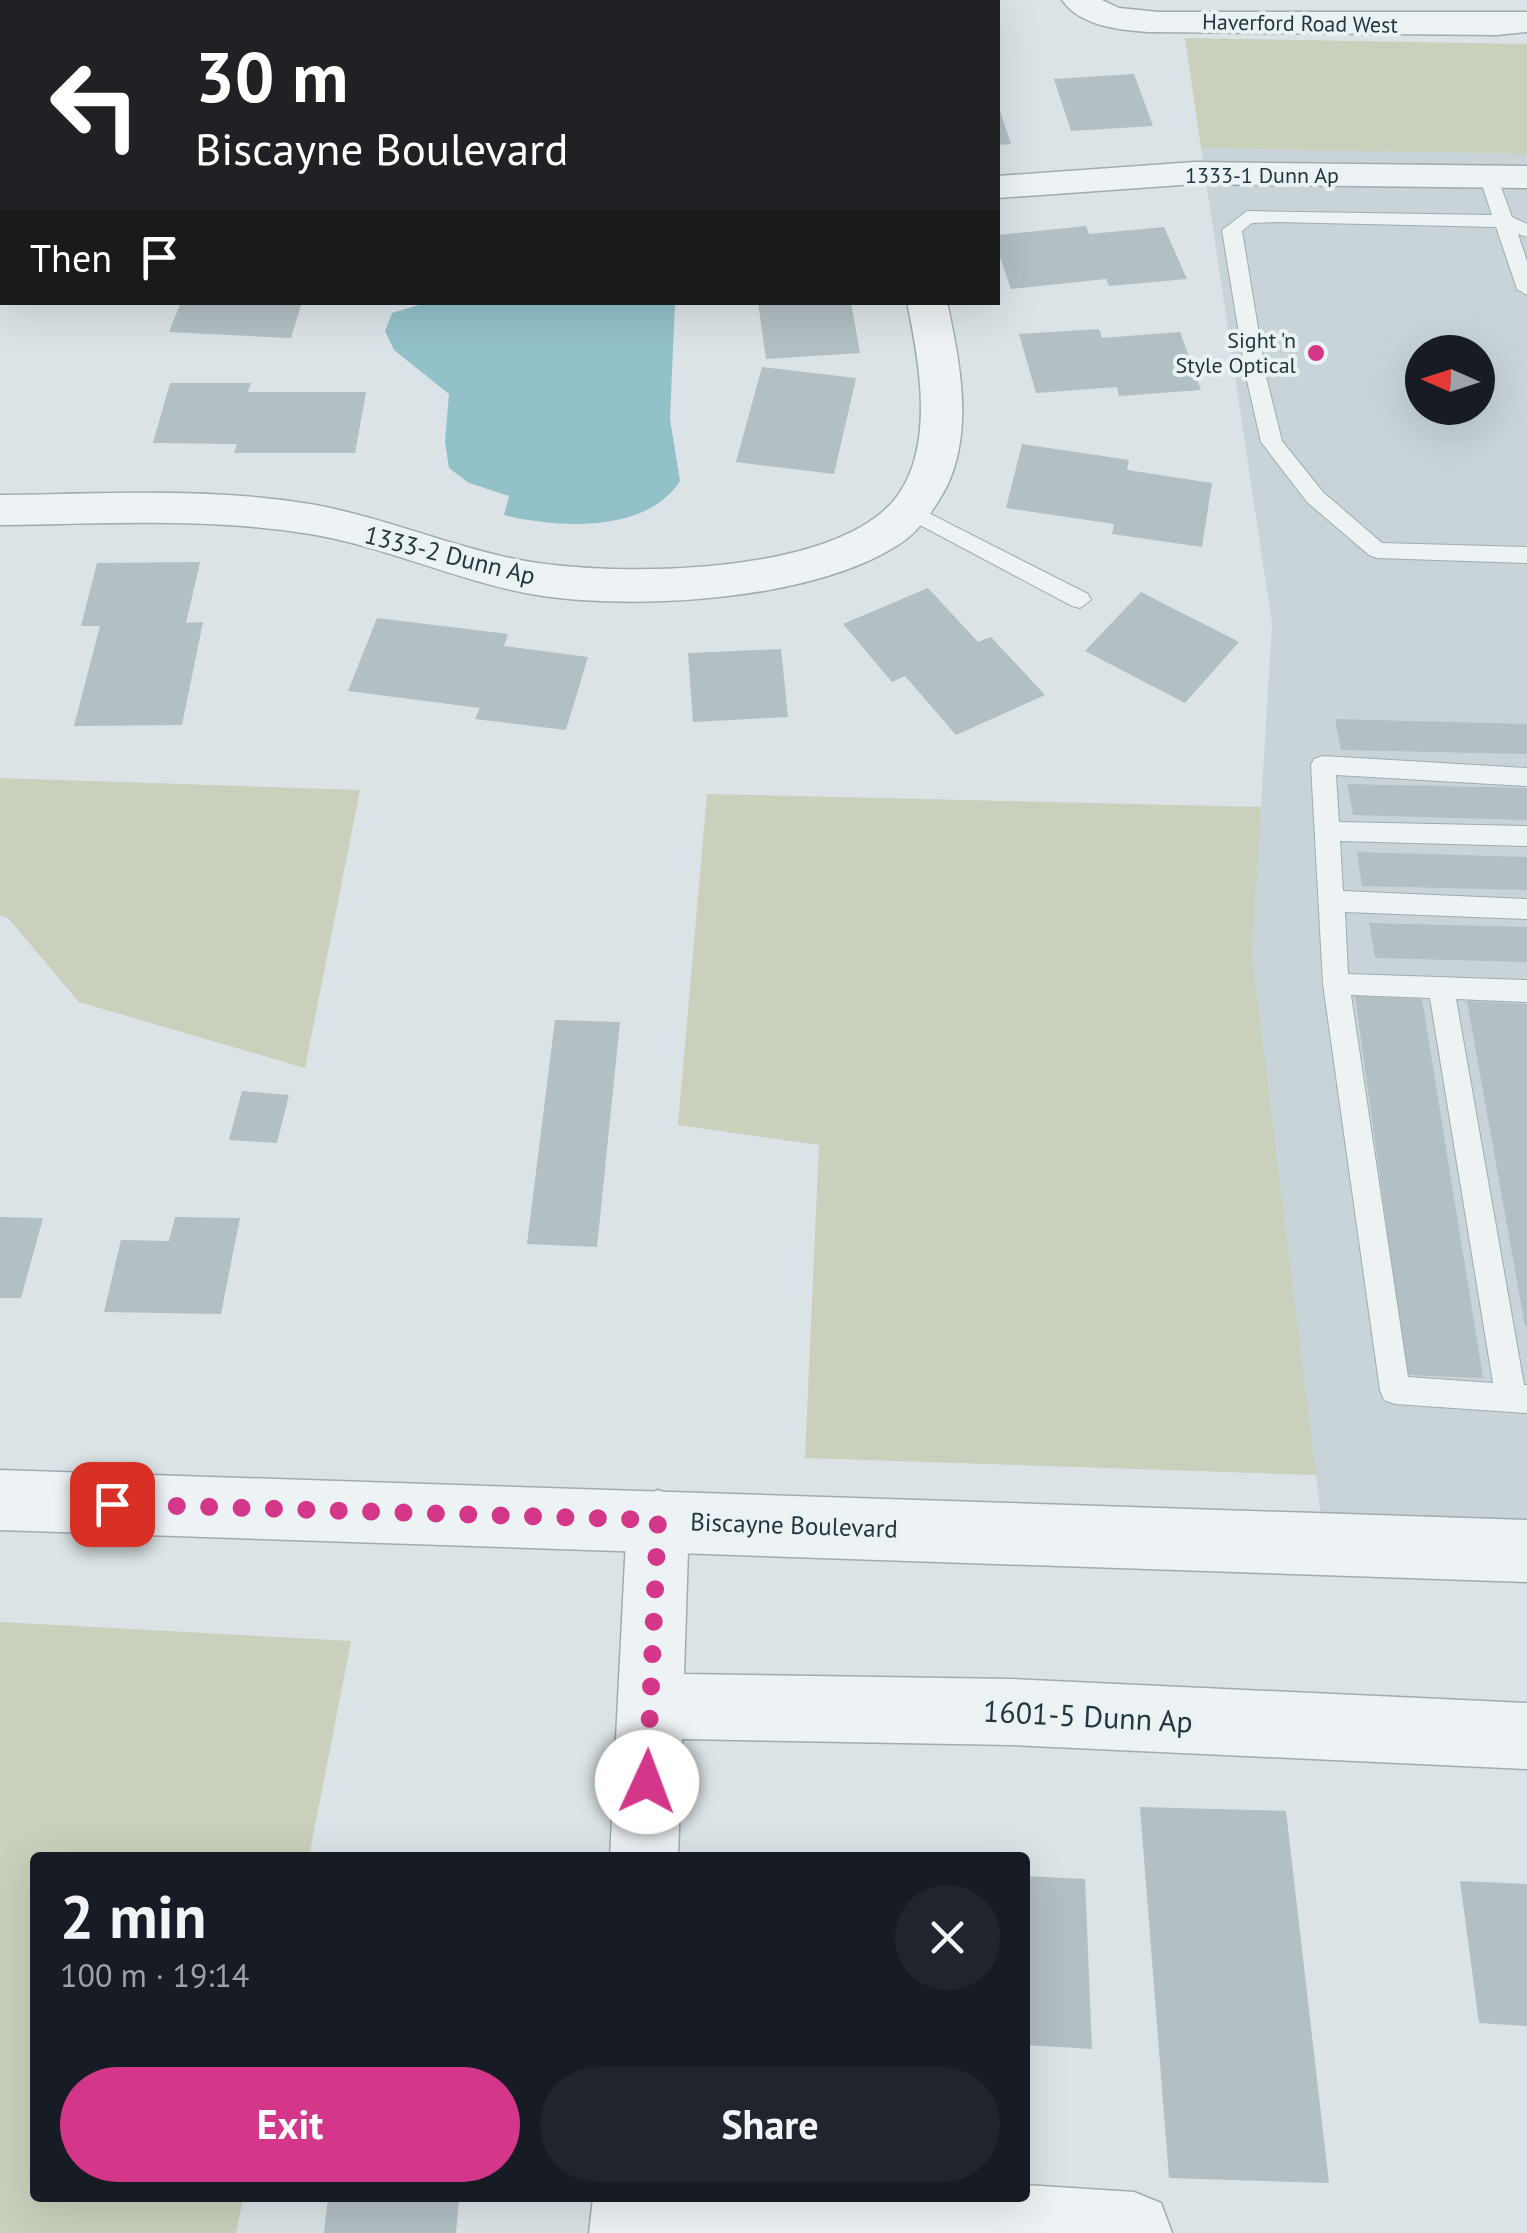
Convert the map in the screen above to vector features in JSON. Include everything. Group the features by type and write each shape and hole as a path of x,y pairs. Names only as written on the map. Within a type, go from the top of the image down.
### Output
{"street":[{"name":"Haverford Road West","path":"1079,0 1094,12 1116,19 1159,22 1527,22"},
{"name":"1333-1 Dunn Ap","path":"1000,187 1195,173 1527,177"},
{"name":"1333-2 Dunn Ap","path":"0,510 227,511 312,519 544,580 656,585 728,580 814,563 875,538 911,510 930,477 941,408 937,347 928,305"},
{"name":"Biscayne Boulevard","path":"0,1500 1527,1550"},
{"path":"644,1852 658,1520"},
{"name":"1601-5 Dunn Ap","path":"650,1706 1011,1712 1527,1736"},
{"path":"627,2233 630,2202"},
{"path":"707,2202 1134,2233"}],"lane":[{"path":"1488,176 1527,289"},
{"path":"1527,231 1505,221 1276,216 1248,217 1232,230 1256,376 1272,442 1315,497 1376,550 1527,555"},
{"path":"911,510 1080,600"},
{"path":"1440,988 1519,1399 1395,1390 1336,984 1323,766 1527,777"},
{"path":"1327,831 1527,836"},
{"path":"1331,901 1527,909"},
{"path":"1336,984 1527,991"}],"shaded area":[{"path":"1201,148 1527,154 1527,1523 1321,1517 1252,955 1272,624"}],"green space":[{"path":"1185,38 1527,44 1527,154 1201,148"},
{"path":"0,778 360,790 305,1068 79,1002 8,918 0,916"},
{"path":"707,794 1261,807 1252,955 1316,1475 805,1458 819,1145 678,1125"},
{"path":"0,1622 351,1641 310,1852 30,1852 30,2202 242,2202 236,2233 0,2233"}],"water":[{"path":"419,305 675,305 670,419 680,481 665,498 646,510 599,523 550,523 504,515 509,496 469,483 449,468 445,442 449,394 394,350 385,331 392,313"}],"building":[{"path":"1134,74 1153,126 1071,131 1054,79"},
{"path":"1000,111 1011,144 1000,145"},
{"path":"1086,226 1089,234 1164,227 1187,279 1109,286 1106,279 1011,289 1000,258 1000,235"},
{"path":"180,305 301,305 291,338 169,332"},
{"path":"758,305 852,305 860,353 766,359"},
{"path":"1099,329 1102,338 1180,332 1201,390 1119,396 1117,387 1036,393 1019,334"},
{"path":"762,367 856,378 834,474 736,462"},
{"path":"170,383 251,383 248,392 366,392 355,453 234,453 237,444 153,443"},
{"path":"1022,444 1129,460 1127,470 1212,483 1202,547 1112,534 1114,524 1006,508"},
{"path":"200,562 186,623 203,622 182,725 74,726 100,626 81,626 97,563"},
{"path":"928,588 978,642 991,637 1045,695 956,735 905,676 892,682 843,624"},
{"path":"1141,592 1239,642 1185,703 1085,651"},
{"path":"377,618 508,634 504,646 588,657 566,730 475,719 480,708 348,691"},
{"path":"781,649 788,717 693,722 688,653"},
{"path":"1335,719 1527,724 1527,754 1341,750"},
{"path":"1347,784 1527,788 1527,820 1353,815"},
{"path":"1357,852 1527,857 1527,890 1362,886"},
{"path":"1369,923 1527,927 1527,962 1375,958"},
{"path":"1355,996 1422,999 1483,1378 1407,1375"},
{"path":"1467,1001 1527,1004 1527,1326 1525,1326"},
{"path":"555,1020 620,1022 597,1247 527,1244"},
{"path":"242,1091 289,1095 277,1143 229,1140"},
{"path":"0,1217 43,1218 21,1298 0,1298"},
{"path":"175,1217 240,1218 221,1314 104,1312 121,1240 169,1241"},
{"path":"1140,1807 1286,1811 1329,2183 1169,2178"},
{"path":"1030,1876 1085,1879 1092,2049 1030,2045"},
{"path":"1460,1881 1527,1884 1527,2026 1479,2023"},
{"path":"328,2202 459,2202 456,2233 324,2233"}],"place":[{"name":"Sight 'n Style Optical","path":"1316,353"}],"route":[{"path":"112,1504 658,1520 647,1782"}]}
